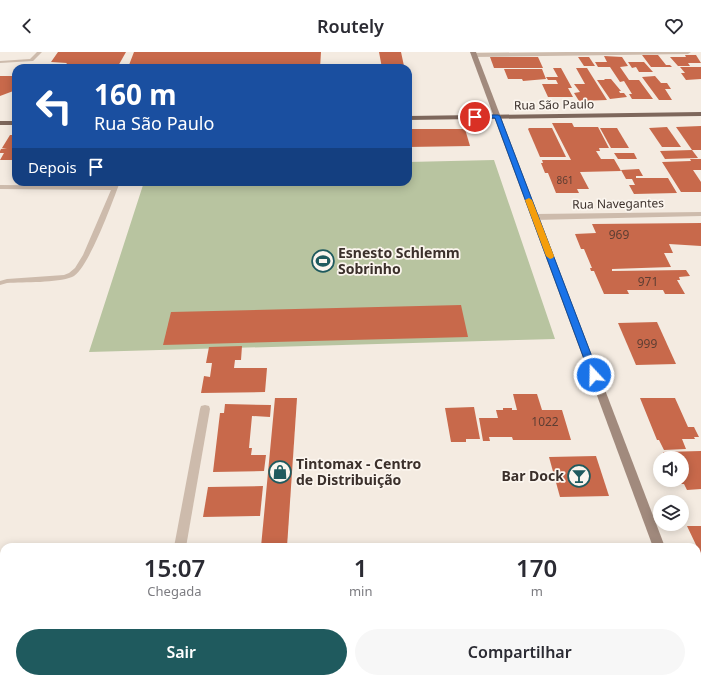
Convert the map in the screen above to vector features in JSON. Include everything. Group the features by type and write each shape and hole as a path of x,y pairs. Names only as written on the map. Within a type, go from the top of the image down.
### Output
{"main road":[{"path":"474,54 657,543"},
{"name":"Rua São Paulo","path":"412,118 701,114"},
{"path":"0,123 12,123"}],"street":[{"path":"474,54 688,52"},
{"name":"Rua Navegantes","path":"535,217 701,214"},
{"path":"181,543 206,409"}],"lane":[{"path":"0,62 31,60 40,52"},
{"path":"0,187 58,186"},
{"path":"0,284 7,281 64,277 71,275 77,270 86,255 116,186"}],"green space":[{"name":"Esnesto Schlemm Sobrinho","path":"494,160 555,339 89,352 143,186 412,186 412,162"}],"building":[{"path":"58,52 126,52 119,64 66,64 67,63 51,62"},
{"path":"134,52 321,52 320,64 129,64"},
{"path":"379,52 401,52 404,64 381,64"},
{"path":"642,55 658,55 666,65 670,65 672,67 651,67"},
{"path":"685,55 696,55 701,63 688,63 690,66 678,66 670,57 686,57"},
{"path":"604,56 622,57 628,66 620,67 629,80 639,80 653,99 632,99 629,94 632,94 624,81 620,82 610,67 598,67 595,62 607,62"},
{"path":"490,57 538,57 543,68 494,68"},
{"path":"578,57 589,57 595,66 584,66"},
{"path":"628,62 644,62 653,72 639,72 636,67 632,68"},
{"path":"680,67 701,67 701,79 686,80 681,73 685,73"},
{"path":"553,68 561,68 572,88 568,88 573,97 548,97 542,84 558,84 556,80 548,80 546,77 558,77"},
{"path":"576,68 587,68 607,100 579,101 574,93 580,92 574,84 585,84"},
{"path":"504,69 542,69 546,79 523,81 522,79 508,79"},
{"path":"0,76 12,76 12,92 0,96"},
{"path":"655,76 661,83 667,83 671,89 665,89 672,100 659,100 642,77"},
{"path":"604,79 611,79 621,91 619,91 620,93 624,93 627,97 610,99 597,80 605,80"},
{"path":"552,123 572,123 574,127 598,127 609,148 599,148 600,151 596,151 601,159 614,159 621,171 580,172 589,189 577,189 579,193 556,193 548,173 545,173 541,163 543,163 542,160 571,160"},
{"path":"701,126 701,150 692,150 676,127"},
{"path":"667,127 681,147 662,147 649,128"},
{"path":"552,128 566,157 540,157 528,129"},
{"path":"600,128 617,128 629,148 611,148"},
{"path":"412,129 465,129 470,146 412,147"},
{"path":"10,135 12,135 12,160 0,160 4,153 0,153 1,149 7,148 2,148"},
{"path":"692,150 698,158 665,159 660,151"},
{"path":"614,153 634,153 637,159 618,159"},
{"path":"690,159 701,159 701,170 693,170 701,182 701,192 681,192 662,162 691,161"},
{"path":"639,169 643,176 636,176 636,178 668,178 677,193 634,194 629,185 635,185 632,179 626,179 621,170"},
{"path":"701,223 701,246 669,244 673,253 664,253 671,267 612,269 612,271 686,270 690,276 679,277 680,280 677,280 685,294 665,294 663,290 627,290 629,294 604,294 594,271 591,271 590,268 592,268 584,249 581,249 575,234 596,233 592,224"},
{"path":"461,305 468,337 163,345 171,312"},
{"path":"657,322 676,364 636,365 618,323"},
{"path":"242,346 241,360 235,360 234,368 267,368 265,392 201,393 204,376 210,377 212,363 206,363 209,347"},
{"path":"513,394 537,394 542,410 562,410 571,440 513,440 512,437 489,437 490,441 483,441 479,418 498,418 496,410 503,410 503,408 512,408 512,410 517,410"},
{"name":"Tintomax - Centro de Distribuição","path":"275,398 297,398 287,543 261,543"},
{"path":"640,398 675,398 688,427 694,427 699,437 694,437 695,439 682,439 686,449 664,450 659,440 657,440"},
{"path":"225,404 271,405 270,417 252,416 249,448 252,448 251,455 266,455 264,471 213,472 220,413 224,413"},
{"path":"474,407 480,439 466,439 466,442 451,442 445,408"},
{"path":"689,451 701,451 701,489 687,490 686,487 689,487"},
{"name":"Bar Dock","path":"596,456 609,496 560,497 549,457"},
{"path":"263,486 260,516 203,517 208,487"},
{"path":"689,526 701,526 701,543 695,543 689,530"}],"slow traffic":[{"path":"529,200 550,256"}],"place":[{"name":"Esnesto Schlemm Sobrinho","path":"323,261"},
{"name":"Tintomax - Centro de Distribuição","path":"280,472"},
{"name":"Bar Dock","path":"579,476"}],"route":[{"path":"475,117 498,116 594,375"}]}
